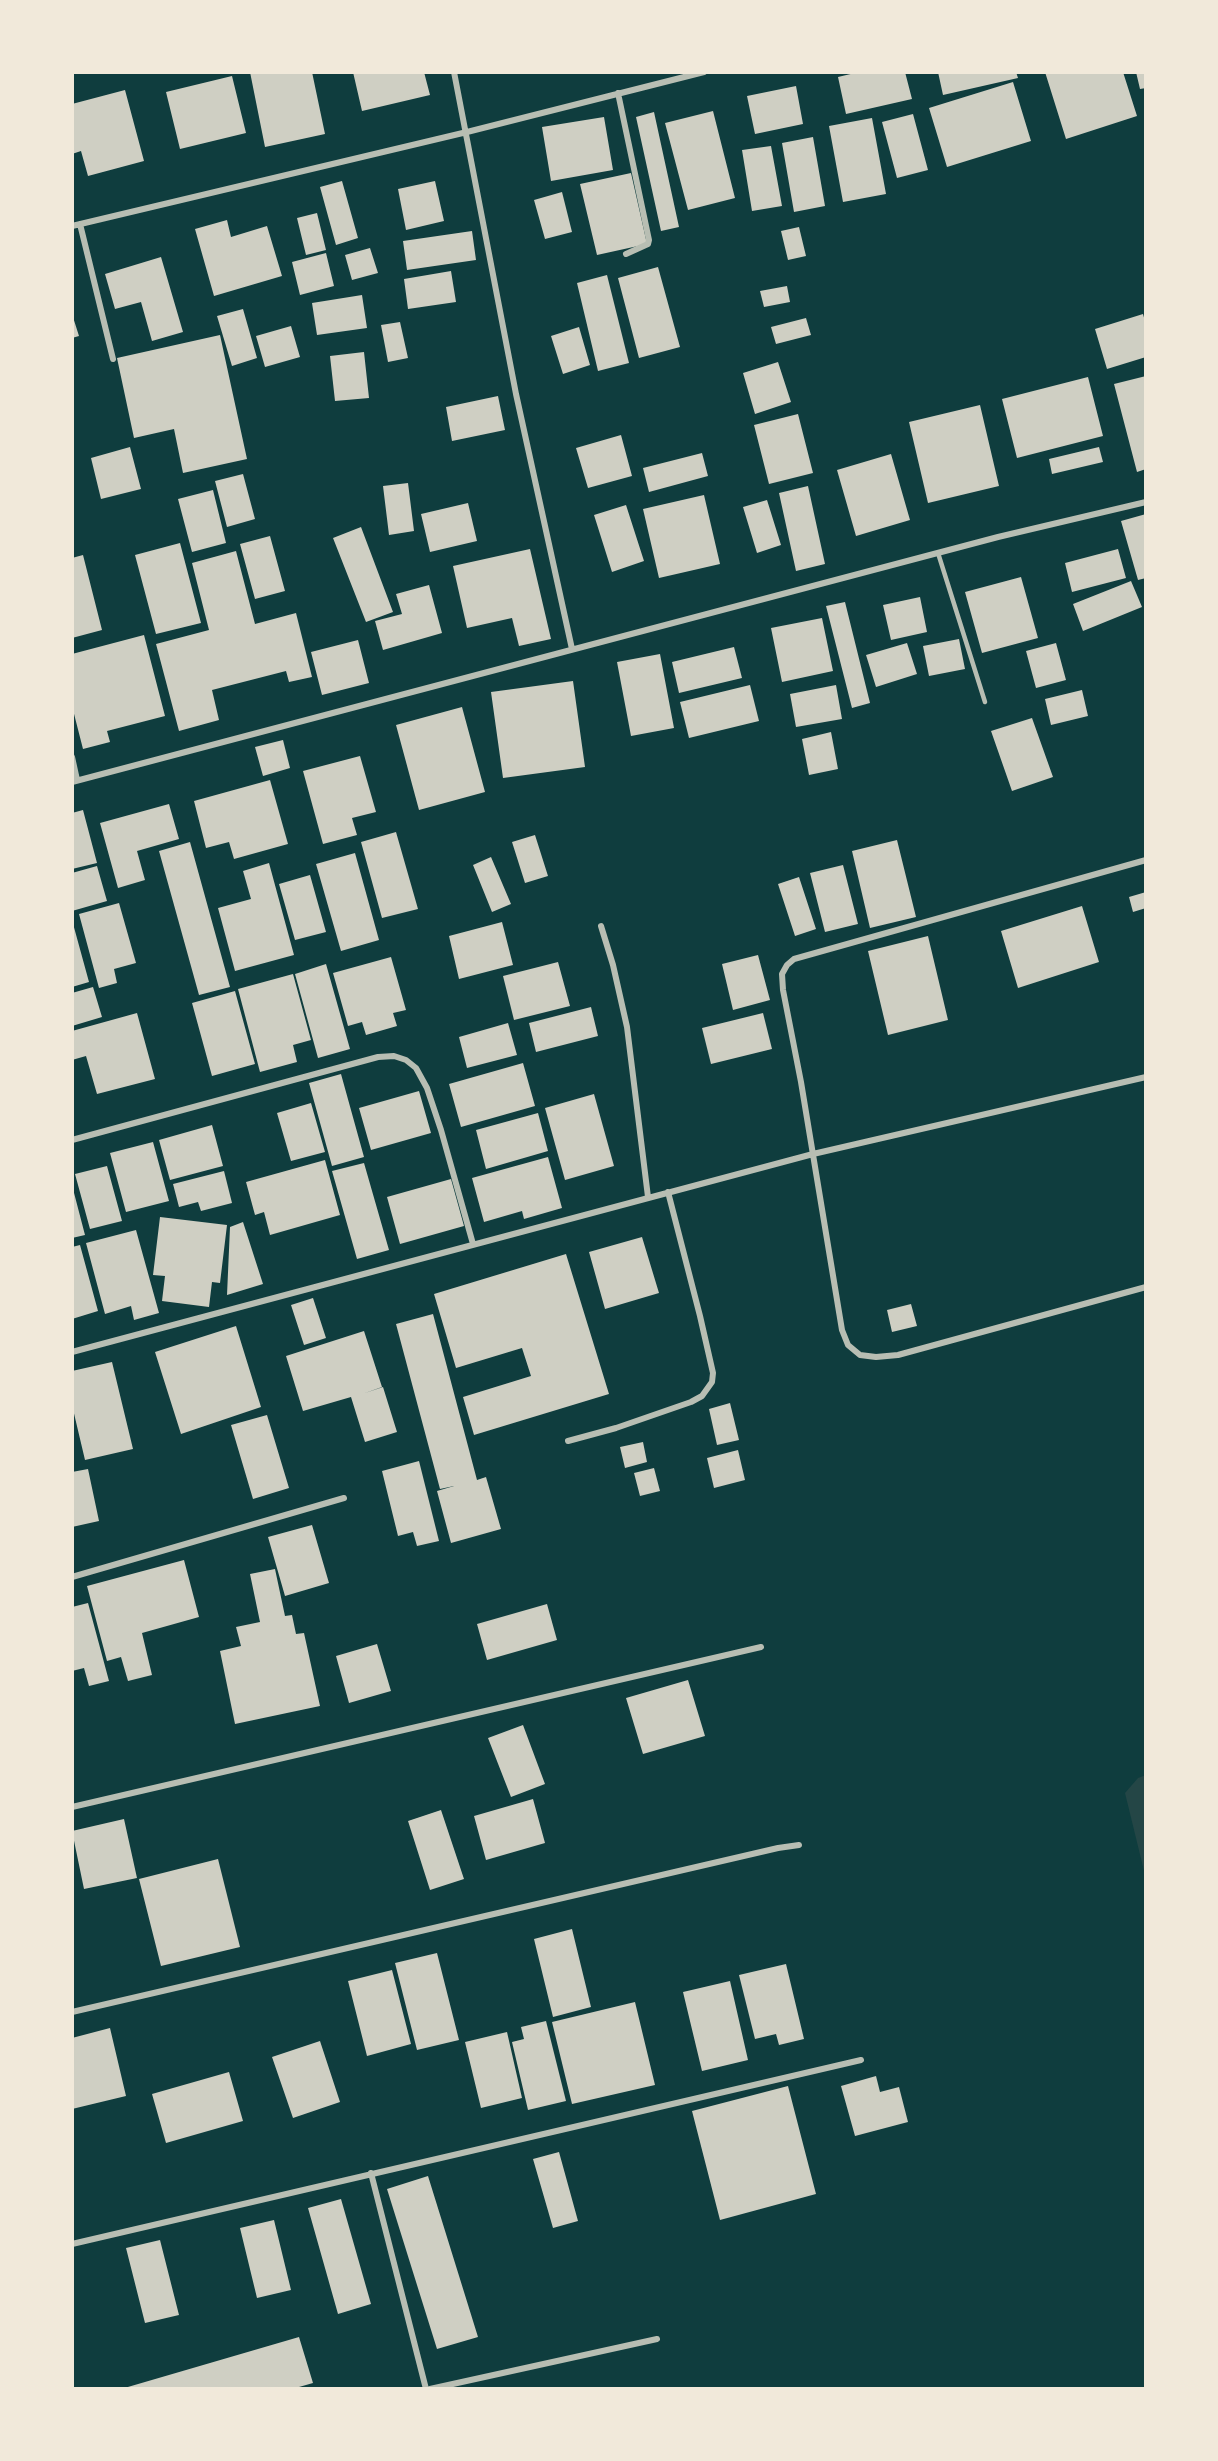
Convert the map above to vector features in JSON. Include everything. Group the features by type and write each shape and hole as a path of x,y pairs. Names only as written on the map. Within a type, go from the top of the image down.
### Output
{"street":[{"path":"454,72 470,131 516,394 572,649"},
{"path":"72,226 470,131 704,72"},
{"path":"618,93 649,240 648,243 626,254"},
{"path":"80,224 113,359"},
{"path":"72,757 75,781 938,553 1146,502"},
{"path":"1146,860 794,959 786,965 782,974 842,1330 848,1345 860,1355 876,1357 898,1355 1146,1287"},
{"path":"601,926 613,965 627,1027 648,1197"},
{"path":"72,1140 378,1057 394,1056 406,1060 416,1068 427,1088 473,1244"},
{"path":"72,1352 813,1154 1146,1077"},
{"path":"568,1441 616,1428 691,1402 702,1396 712,1382 713,1373 700,1316 668,1192"},
{"path":"72,1576 344,1498"},
{"path":"72,1807 761,1647"},
{"path":"72,2012 799,1845"},
{"path":"72,2244 861,2060"},
{"path":"371,2173 428,2389 657,2339"}],"lane":[{"path":"938,553 985,702"}],"shaded area":[{"path":"1146,1775 1146,1879 1125,1793 1138,1778"}],"building":[{"path":"250,72 312,72 325,134 265,147"},
{"path":"353,72 424,72 430,95 362,111"},
{"path":"859,72 905,72 912,99 846,114 838,77"},
{"path":"938,72 1016,72 1018,78 943,95"},
{"path":"1045,72 1123,72 1137,116 1066,139"},
{"path":"1136,72 1146,72 1146,88 1140,89"},
{"path":"232,76 246,133 180,149 166,92"},
{"path":"1013,82 1031,141 947,167 929,108"},
{"path":"796,86 803,124 755,134 747,96"},
{"path":"125,90 144,161 88,176 81,151 72,154 72,104"},
{"path":"713,111 735,198 688,210 665,123"},
{"path":"654,112 679,227 661,231 636,117"},
{"path":"913,114 928,170 897,178 882,122"},
{"path":"604,117 613,170 551,181 542,127"},
{"path":"872,118 886,194 843,202 829,126"},
{"path":"813,137 825,206 794,212 782,143"},
{"path":"771,146 782,206 752,211 742,150"},
{"path":"631,173 647,244 597,255 580,184"},
{"path":"342,181 358,238 336,245 320,187"},
{"path":"435,181 444,221 406,230 398,189"},
{"path":"562,192 572,232 545,239 534,200"},
{"path":"317,213 326,250 306,255 297,218"},
{"path":"227,220 231,237 267,226 282,276 214,296 195,229"},
{"path":"799,227 806,256 788,260 781,231"},
{"path":"472,231 476,260 407,270 403,241"},
{"path":"370,248 378,273 352,280 345,255"},
{"path":"326,253 334,286 300,295 292,262"},
{"path":"161,257 183,332 152,341 141,302 115,309 105,274"},
{"path":"658,267 680,347 639,358 618,278"},
{"path":"451,271 456,302 408,309 404,279"},
{"path":"607,275 629,363 598,371 577,283"},
{"path":"787,286 790,302 764,307 760,291"},
{"path":"362,295 367,328 317,335 312,303"},
{"path":"243,309 257,358 232,366 217,316"},
{"path":"72,314 79,336 72,338"},
{"path":"1143,314 1146,325 1146,357 1107,369 1095,329"},
{"path":"806,318 811,335 776,344 771,327"},
{"path":"400,322 408,358 388,362 381,325"},
{"path":"291,326 300,357 265,367 256,336"},
{"path":"579,327 590,365 563,374 551,336"},
{"path":"220,335 247,459 183,473 174,429 134,438 117,358"},
{"path":"364,352 369,398 335,401 330,356"},
{"path":"778,362 791,402 755,414 743,373"},
{"path":"1146,376 1146,469 1137,472 1114,384"},
{"path":"1088,377 1103,436 1017,458 1002,399"},
{"path":"498,396 505,430 452,441 446,407"},
{"path":"980,405 999,486 928,503 909,422"},
{"path":"798,414 813,473 769,484 754,425"},
{"path":"621,435 632,476 588,488 576,448"},
{"path":"130,447 141,489 101,499 91,458"},
{"path":"1099,447 1103,462 1052,474 1049,459"},
{"path":"702,453 708,476 649,492 643,468"},
{"path":"891,454 910,520 856,536 837,470"},
{"path":"243,474 255,519 227,527 215,481"},
{"path":"408,483 414,531 389,535 383,486"},
{"path":"808,486 825,564 796,571 779,493"},
{"path":"213,490 226,543 192,552 178,499"},
{"path":"704,495 720,564 659,578 643,509"},
{"path":"767,500 781,545 757,553 743,507"},
{"path":"468,503 477,541 430,552 421,514"},
{"path":"626,505 644,561 612,572 594,515"},
{"path":"1146,514 1146,578 1138,580 1121,521"},
{"path":"361,527 393,612 366,622 333,538"},
{"path":"270,536 285,591 255,599 240,544"},
{"path":"180,543 201,623 156,634 135,555"},
{"path":"530,549 551,639 519,646 512,618 467,628 453,566"},
{"path":"1118,549 1126,578 1072,592 1065,563"},
{"path":"236,551 255,624 296,613 312,677 289,682 286,671 212,690 219,720 179,731 156,644 209,630 192,563"},
{"path":"83,555 102,630 72,638 72,558"},
{"path":"1021,577 1038,638 982,653 965,592"},
{"path":"1131,581 1142,607 1083,631 1073,604"},
{"path":"429,585 442,633 383,650 375,621 402,614 396,594"},
{"path":"920,597 927,632 891,640 883,605"},
{"path":"845,602 870,703 852,708 826,606"},
{"path":"822,618 833,671 782,682 771,628"},
{"path":"144,635 165,716 107,731 110,742 83,749 72,706 72,654"},
{"path":"959,639 965,669 929,676 923,646"},
{"path":"358,640 369,683 322,695 311,652"},
{"path":"907,643 917,674 876,687 866,655"},
{"path":"1056,643 1066,680 1036,688 1026,651"},
{"path":"734,647 742,678 679,693 672,662"},
{"path":"660,654 674,728 631,736 617,662"},
{"path":"573,681 585,767 503,778 491,692"},
{"path":"750,685 759,721 689,738 680,702"},
{"path":"836,685 842,719 796,727 790,694"},
{"path":"1082,690 1088,716 1051,725 1045,699"},
{"path":"462,707 485,792 419,810 396,725"},
{"path":"1032,718 1053,777 1012,791 991,731"},
{"path":"831,732 838,769 809,775 802,739"},
{"path":"283,740 290,768 263,776 255,747"},
{"path":"360,756 376,812 352,818 357,835 323,844 303,771"},
{"path":"270,780 288,844 234,859 229,842 206,848 194,801"},
{"path":"169,804 179,839 137,851 145,880 118,888 100,823"},
{"path":"83,810 97,863 72,869 72,813"},
{"path":"396,832 418,909 382,918 361,842"},
{"path":"535,835 548,876 525,883 512,842"},
{"path":"897,840 916,917 870,928 852,851"},
{"path":"190,842 230,987 199,995 159,851"},
{"path":"355,853 379,940 341,951 316,864"},
{"path":"491,857 511,904 492,912 473,865"},
{"path":"269,863 294,955 235,971 218,908 251,899 243,871"},
{"path":"843,865 858,924 825,932 810,873"},
{"path":"97,866 107,901 72,911 72,873"},
{"path":"310,875 326,932 295,940 279,884"},
{"path":"799,877 816,929 795,936 778,884"},
{"path":"1146,892 1146,908 1133,912 1129,897"},
{"path":"119,903 136,963 114,969 117,983 99,988 79,914"},
{"path":"1082,906 1099,962 1018,988 1001,931"},
{"path":"72,920 89,982 72,987"},
{"path":"502,922 513,965 459,979 449,936"},
{"path":"928,936 948,1020 888,1035 868,951"},
{"path":"758,955 770,1000 733,1010 722,964"},
{"path":"391,957 406,1010 393,1013 397,1026 366,1035 362,1022 348,1026 333,973"},
{"path":"558,962 570,1006 514,1020 503,976"},
{"path":"326,964 350,1049 318,1058 295,974"},
{"path":"293,974 311,1040 293,1045 297,1062 260,1072 238,989"},
{"path":"93,987 102,1017 72,1026 72,993"},
{"path":"235,991 255,1064 212,1076 192,1003"},
{"path":"591,1007 598,1036 536,1052 529,1023"},
{"path":"137,1013 155,1079 97,1094 86,1056 72,1060 72,1031"},
{"path":"763,1013 772,1049 711,1064 702,1028"},
{"path":"508,1023 517,1055 467,1068 459,1037"},
{"path":"523,1063 535,1106 461,1127 449,1084"},
{"path":"341,1074 364,1157 332,1166 309,1083"},
{"path":"419,1091 431,1133 371,1150 359,1108"},
{"path":"594,1094 614,1166 565,1180 545,1108"},
{"path":"311,1103 325,1152 291,1161 277,1113"},
{"path":"538,1113 548,1151 486,1169 476,1130"},
{"path":"212,1125 223,1166 170,1180 159,1140"},
{"path":"153,1142 169,1201 126,1212 110,1153"},
{"path":"548,1157 562,1208 524,1219 522,1211 484,1222 472,1178"},
{"path":"325,1160 340,1215 270,1235 264,1212 255,1215 246,1182"},
{"path":"364,1163 389,1250 357,1259 332,1171"},
{"path":"107,1166 122,1221 90,1229 75,1174"},
{"path":"224,1171 232,1203 201,1211 198,1202 179,1207 173,1184"},
{"path":"451,1179 464,1226 400,1244 387,1197"},
{"path":"72,1190 85,1235 72,1238"},
{"path":"160,1217 227,1225 220,1283 212,1282 209,1307 162,1301 165,1276 153,1275"},
{"path":"243,1222 263,1284 227,1295 230,1227"},
{"path":"136,1230 159,1313 134,1320 131,1306 105,1314 86,1243"},
{"path":"642,1237 659,1293 605,1309 589,1252"},
{"path":"80,1245 98,1311 72,1319 72,1247"},
{"path":"566,1254 609,1394 474,1435 463,1397 531,1376 522,1348 456,1368 434,1294"},
{"path":"313,1298 326,1338 304,1345 291,1305"},
{"path":"911,1304 917,1326 892,1332 887,1310"},
{"path":"433,1314 477,1480 486,1477 501,1529 451,1543 437,1491 454,1486 440,1489 396,1324"},
{"path":"236,1326 261,1407 181,1434 155,1352"},
{"path":"364,1331 382,1387 365,1393 383,1387 397,1432 365,1442 351,1397 303,1411 286,1356"},
{"path":"112,1362 133,1449 85,1460 72,1405 72,1371"},
{"path":"730,1403 739,1440 717,1445 709,1409"},
{"path":"267,1415 289,1488 253,1499 231,1425"},
{"path":"643,1442 647,1462 625,1468 620,1447"},
{"path":"738,1450 745,1480 714,1488 707,1458"},
{"path":"419,1461 439,1541 417,1546 413,1532 398,1536 382,1471"},
{"path":"654,1468 660,1491 640,1496 634,1473"},
{"path":"88,1469 99,1521 72,1527 72,1472"},
{"path":"312,1525 329,1583 285,1596 268,1537"},
{"path":"184,1560 199,1617 142,1633 152,1675 128,1681 121,1657 107,1661 87,1586"},
{"path":"275,1569 285,1616 292,1615 296,1634 304,1633 320,1706 235,1724 220,1651 241,1646 236,1627 260,1622 250,1574"},
{"path":"88,1603 109,1681 89,1686 84,1668 72,1671 72,1607"},
{"path":"547,1604 557,1640 487,1660 477,1624"},
{"path":"377,1644 391,1691 349,1703 336,1656"},
{"path":"688,1680 705,1736 643,1754 626,1698"},
{"path":"523,1725 545,1784 511,1797 488,1738"},
{"path":"533,1799 545,1843 486,1860 474,1816"},
{"path":"441,1810 464,1879 430,1890 408,1821"},
{"path":"124,1819 137,1878 84,1889 72,1831"},
{"path":"218,1859 240,1947 161,1966 139,1879"},
{"path":"572,1929 591,2007 553,2017 534,1939"},
{"path":"437,1953 459,2040 417,2050 395,1963"},
{"path":"786,1964 804,2039 779,2045 776,2034 755,2039 739,1975"},
{"path":"392,1970 411,2044 367,2056 348,1981"},
{"path":"730,1981 748,2060 702,2071 683,1992"},
{"path":"635,2002 655,2085 572,2104 552,2022"},
{"path":"546,2021 566,2101 528,2110 512,2042 524,2039 521,2027"},
{"path":"110,2028 126,2096 72,2109 72,2038"},
{"path":"507,2032 522,2098 481,2108 465,2042"},
{"path":"320,2041 340,2102 293,2118 272,2057"},
{"path":"229,2072 243,2121 166,2143 152,2094"},
{"path":"876,2076 880,2092 899,2087 908,2122 855,2136 841,2086"},
{"path":"788,2086 816,2194 720,2220 692,2111"},
{"path":"559,2152 578,2221 553,2228 533,2159"},
{"path":"428,2176 478,2337 437,2349 387,2189"},
{"path":"341,2199 371,2304 338,2314 308,2208"},
{"path":"274,2220 291,2290 257,2298 240,2228"},
{"path":"160,2240 179,2315 145,2323 126,2248"},
{"path":"299,2337 313,2383 292,2389 121,2389"}]}
